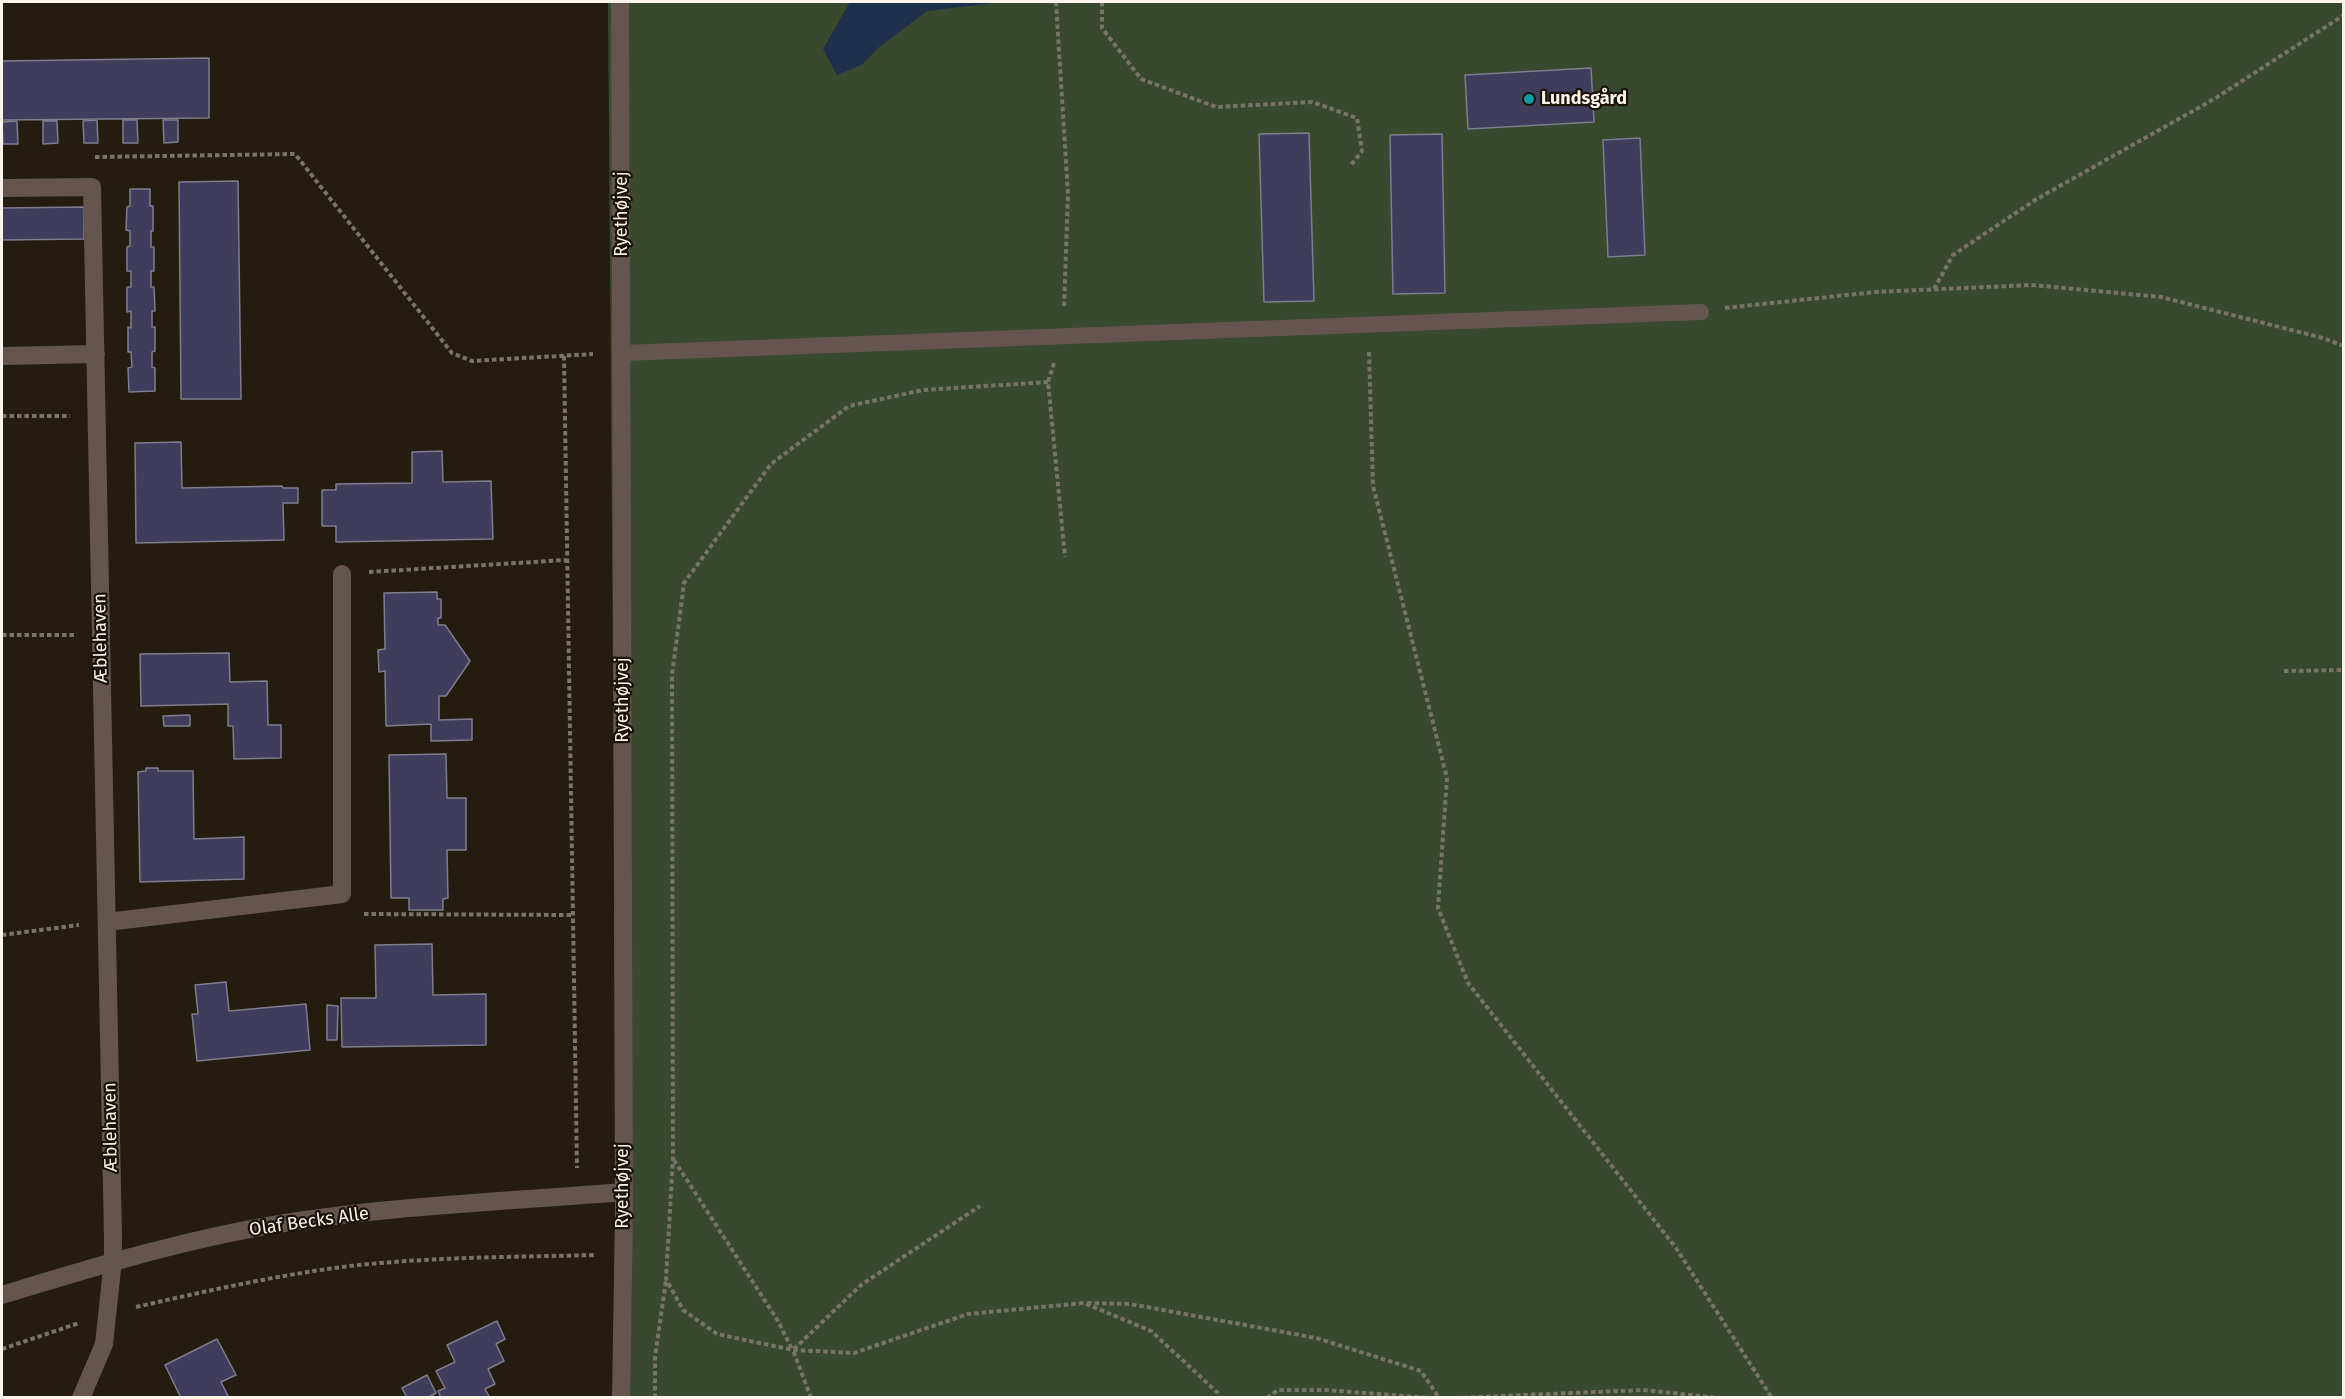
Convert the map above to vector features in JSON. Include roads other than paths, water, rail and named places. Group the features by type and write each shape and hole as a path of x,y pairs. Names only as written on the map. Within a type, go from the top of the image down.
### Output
{"street":[{"name":"Ryethøjvej","path":"620,2 624,1192 621,1398"},
{"name":"Æblehaven","path":"2,188 93,187 113,1260 104,1344 81,1398"},
{"path":"2,356 96,354"},
{"path":"107,922 342,894 342,574"},
{"name":"Olaf Becks Alle","path":"2,1295 113,1260 261,1227 419,1206 624,1192"}],"lane":[{"path":"622,353 1701,312"}],"water":[{"path":"850,2 1002,2 927,11 878,48 863,64 837,75 823,49"}],"place":[{"name":"Lundsgård","path":"1529,99"}]}
